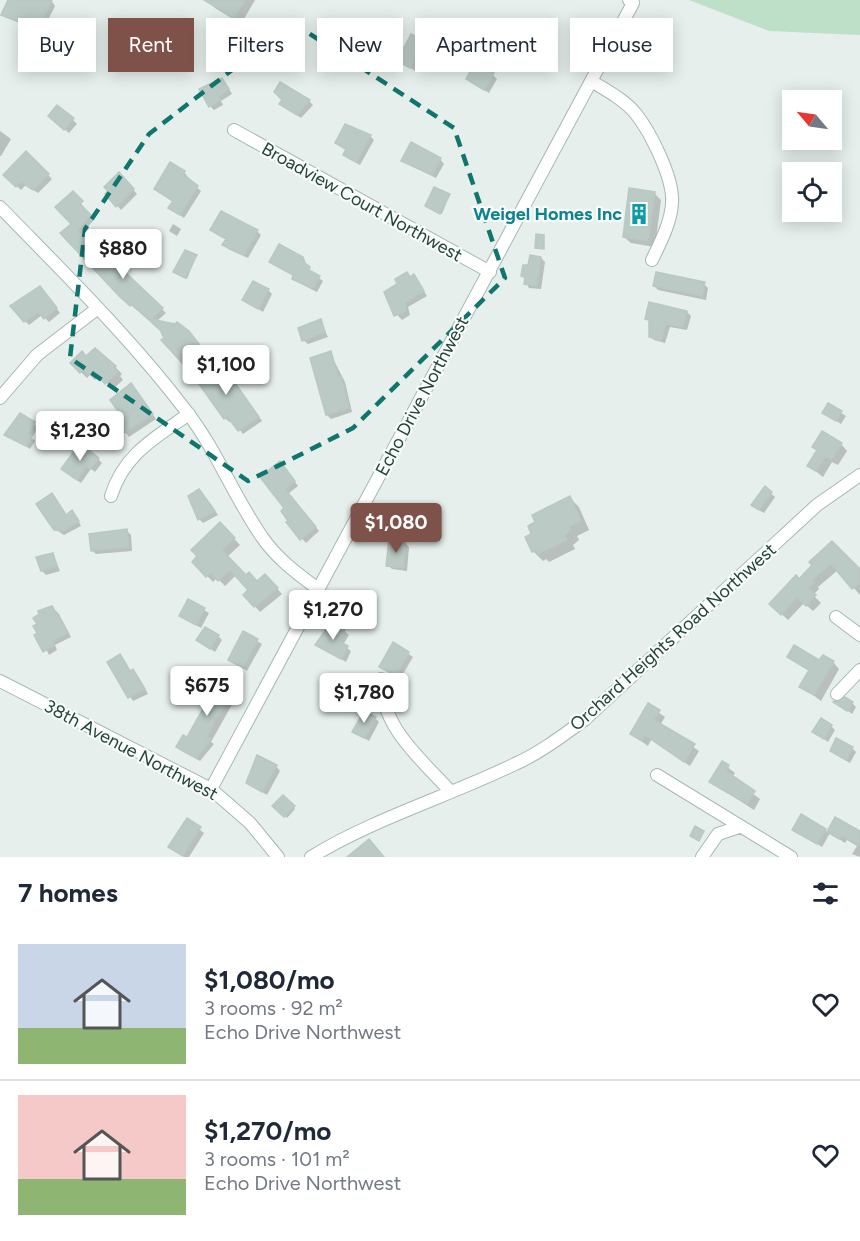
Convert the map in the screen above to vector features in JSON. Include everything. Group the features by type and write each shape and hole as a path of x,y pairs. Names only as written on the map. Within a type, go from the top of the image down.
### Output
{"street":[{"name":"Echo Drive Northwest","path":"211,789 490,272 631,1"},
{"path":"591,81 636,113 656,148 672,187 672,205 665,233 652,260"},
{"name":"Broadview Court Northwest","path":"234,130 490,272"},
{"path":"0,207 141,354 189,414 222,465 262,538 292,569 318,589"},
{"path":"0,398 37,355 98,308"},
{"path":"111,496 117,475 129,459 189,414"},
{"name":"Orchard Heights Road Northwest","path":"310,857 348,836 517,764 584,720 817,505 860,475"},
{"path":"836,616 860,635"},
{"path":"837,694 860,670"},
{"path":"381,679 385,710 395,730 451,792"},
{"name":"38th Avenue Northwest","path":"0,681 211,789 249,823 278,857"},
{"path":"657,775 791,857"},
{"path":"702,857 718,834 739,827"}],"highlighted area":[{"path":"293,23 454,128 505,278 353,428 248,481 70,358 85,229 149,134"}],"green space":[{"path":"689,0 860,0 860,35 769,31"}],"building":[{"path":"8,0 52,0 44,17 46,18 18,18 18,22 1,15"},
{"path":"204,0 245,0 234,18"},
{"path":"411,34 415,36 415,59 410,68 403,64 403,49"},
{"path":"470,72 494,73 484,90 466,79"},
{"path":"222,78 229,89 218,97 220,100 209,107 199,89"},
{"path":"280,82 310,100 297,115 279,104 282,100 274,92"},
{"path":"57,105 74,118 64,130 48,116"},
{"path":"345,124 371,135 356,162 343,155 346,149 335,143"},
{"path":"411,142 441,158 432,175 401,161"},
{"path":"26,151 49,174 33,190 21,182 16,187 3,175"},
{"path":"170,162 185,171 183,174 198,186 180,215 168,208 173,201 154,189"},
{"path":"119,172 134,189 116,207 105,194 108,191 104,187"},
{"path":"434,187 450,194 440,214 425,206"},
{"name":"Weigel Homes Inc","path":"629,188 655,192 648,241 623,237"},
{"path":"73,191 83,201 80,204 91,215 77,230 90,242 92,240 96,245 99,242 111,253 108,256 163,308 151,319 175,324 177,322 189,331 202,348 183,364 161,340 164,338 160,330 132,304 130,306 119,296 60,233 71,224 55,207"},
{"path":"221,211 258,230 244,255 222,245 226,239 210,230"},
{"path":"536,234 544,235 544,249 535,248"},
{"path":"279,244 303,257 305,263 310,267 309,270 320,276 313,288 292,279 293,275 269,262"},
{"path":"185,250 197,255 185,278 173,272"},
{"path":"530,255 541,257 537,286 524,284 525,277 521,276 523,265 528,265"},
{"path":"407,272 410,277 414,274 424,291 405,303 406,311 394,316 384,292 397,284 395,279"},
{"path":"656,272 705,282 702,296 653,286"},
{"path":"253,281 269,289 258,309 242,300"},
{"path":"40,286 57,308 44,319 38,312 24,322 10,306"},
{"path":"649,302 687,311 683,327 666,324 661,340 649,337 649,320 645,319"},
{"path":"321,319 325,332 302,341 298,328"},
{"path":"95,348 116,366 114,368 118,372 105,384 92,370 88,374 83,369 80,373 70,363 82,351 86,356"},
{"path":"331,351 338,377 341,376 349,408 326,415 310,358"},
{"path":"214,360 223,372 226,370 259,417 238,431 227,416 224,419 199,384 202,382 196,373"},
{"path":"131,383 153,414 124,433 116,422 122,417 110,400"},
{"path":"828,403 842,411 836,421 822,413"},
{"path":"20,413 35,422 27,434 32,436 26,446 4,435"},
{"path":"822,431 842,443 831,460 825,456 816,471 807,466 817,450 812,447"},
{"path":"80,443 99,458 90,469 86,466 77,480 61,469"},
{"path":"280,461 295,481 285,489 316,527 300,540 286,522 288,521 281,511 284,508 260,477"},
{"path":"765,486 772,492 759,510 751,505"},
{"path":"199,489 215,511 198,520 188,496"},
{"path":"52,493 66,515 72,510 79,521 64,531 54,530 36,504"},
{"path":"570,496 581,521 569,526 571,530 565,535 567,540 538,554 537,550 532,552 525,537 531,534 528,526 535,522 532,515"},
{"path":"220,522 235,538 222,550 246,575 249,572 257,581 265,574 278,588 254,607 243,595 248,590 230,570 218,581 211,573 206,577 192,562 197,556 191,550"},
{"path":"127,529 129,547 91,551 89,534"},
{"path":"389,540 405,542 403,568 386,566"},
{"path":"832,541 860,569 860,583 852,589 831,564 812,580 814,582 808,588 816,595 806,606 797,597 781,615 769,604 796,575 799,579 812,565 809,562"},
{"path":"53,553 57,566 41,571 36,557"},
{"path":"188,599 205,608 196,625 179,616"},
{"path":"52,606 68,633 52,641 54,645 43,652 34,635 37,633 33,626 37,624 33,618 39,614 38,611"},
{"path":"331,622 345,630 339,641 348,646 341,659 315,645"},
{"path":"205,627 219,635 210,649 196,640"},
{"path":"243,631 258,639 243,668 228,660"},
{"path":"393,642 409,652 396,676 379,667"},
{"path":"794,645 819,660 823,655 834,661 814,695 799,687 809,670 787,657"},
{"path":"120,654 130,671 133,669 145,689 128,698 107,662"},
{"path":"215,675 232,684 229,690 231,697 216,718 207,737 211,739 196,758 176,747 183,735 187,737 205,705 200,702"},
{"path":"845,697 853,702 847,711 833,702"},
{"path":"648,703 660,710 654,720 695,744 684,762 645,735 642,741 630,734"},
{"path":"364,711 376,717 364,738 352,732"},
{"path":"821,718 832,725 824,739 812,732"},
{"path":"836,738 853,747 846,760 830,751"},
{"path":"257,755 277,765 262,792 246,783"},
{"path":"722,761 729,765 726,771 755,791 747,804 709,782"},
{"path":"283,795 295,806 284,817 272,806"},
{"path":"801,814 826,829 817,844 792,830"},
{"path":"835,817 860,831 860,846 841,835 839,839 827,832"},
{"path":"187,818 201,827 183,856 168,847"},
{"path":"695,826 704,831 699,841 690,836"},
{"path":"369,839 384,857 347,857"}],"place":[{"name":"Weigel Homes Inc","path":"639,214"}]}
